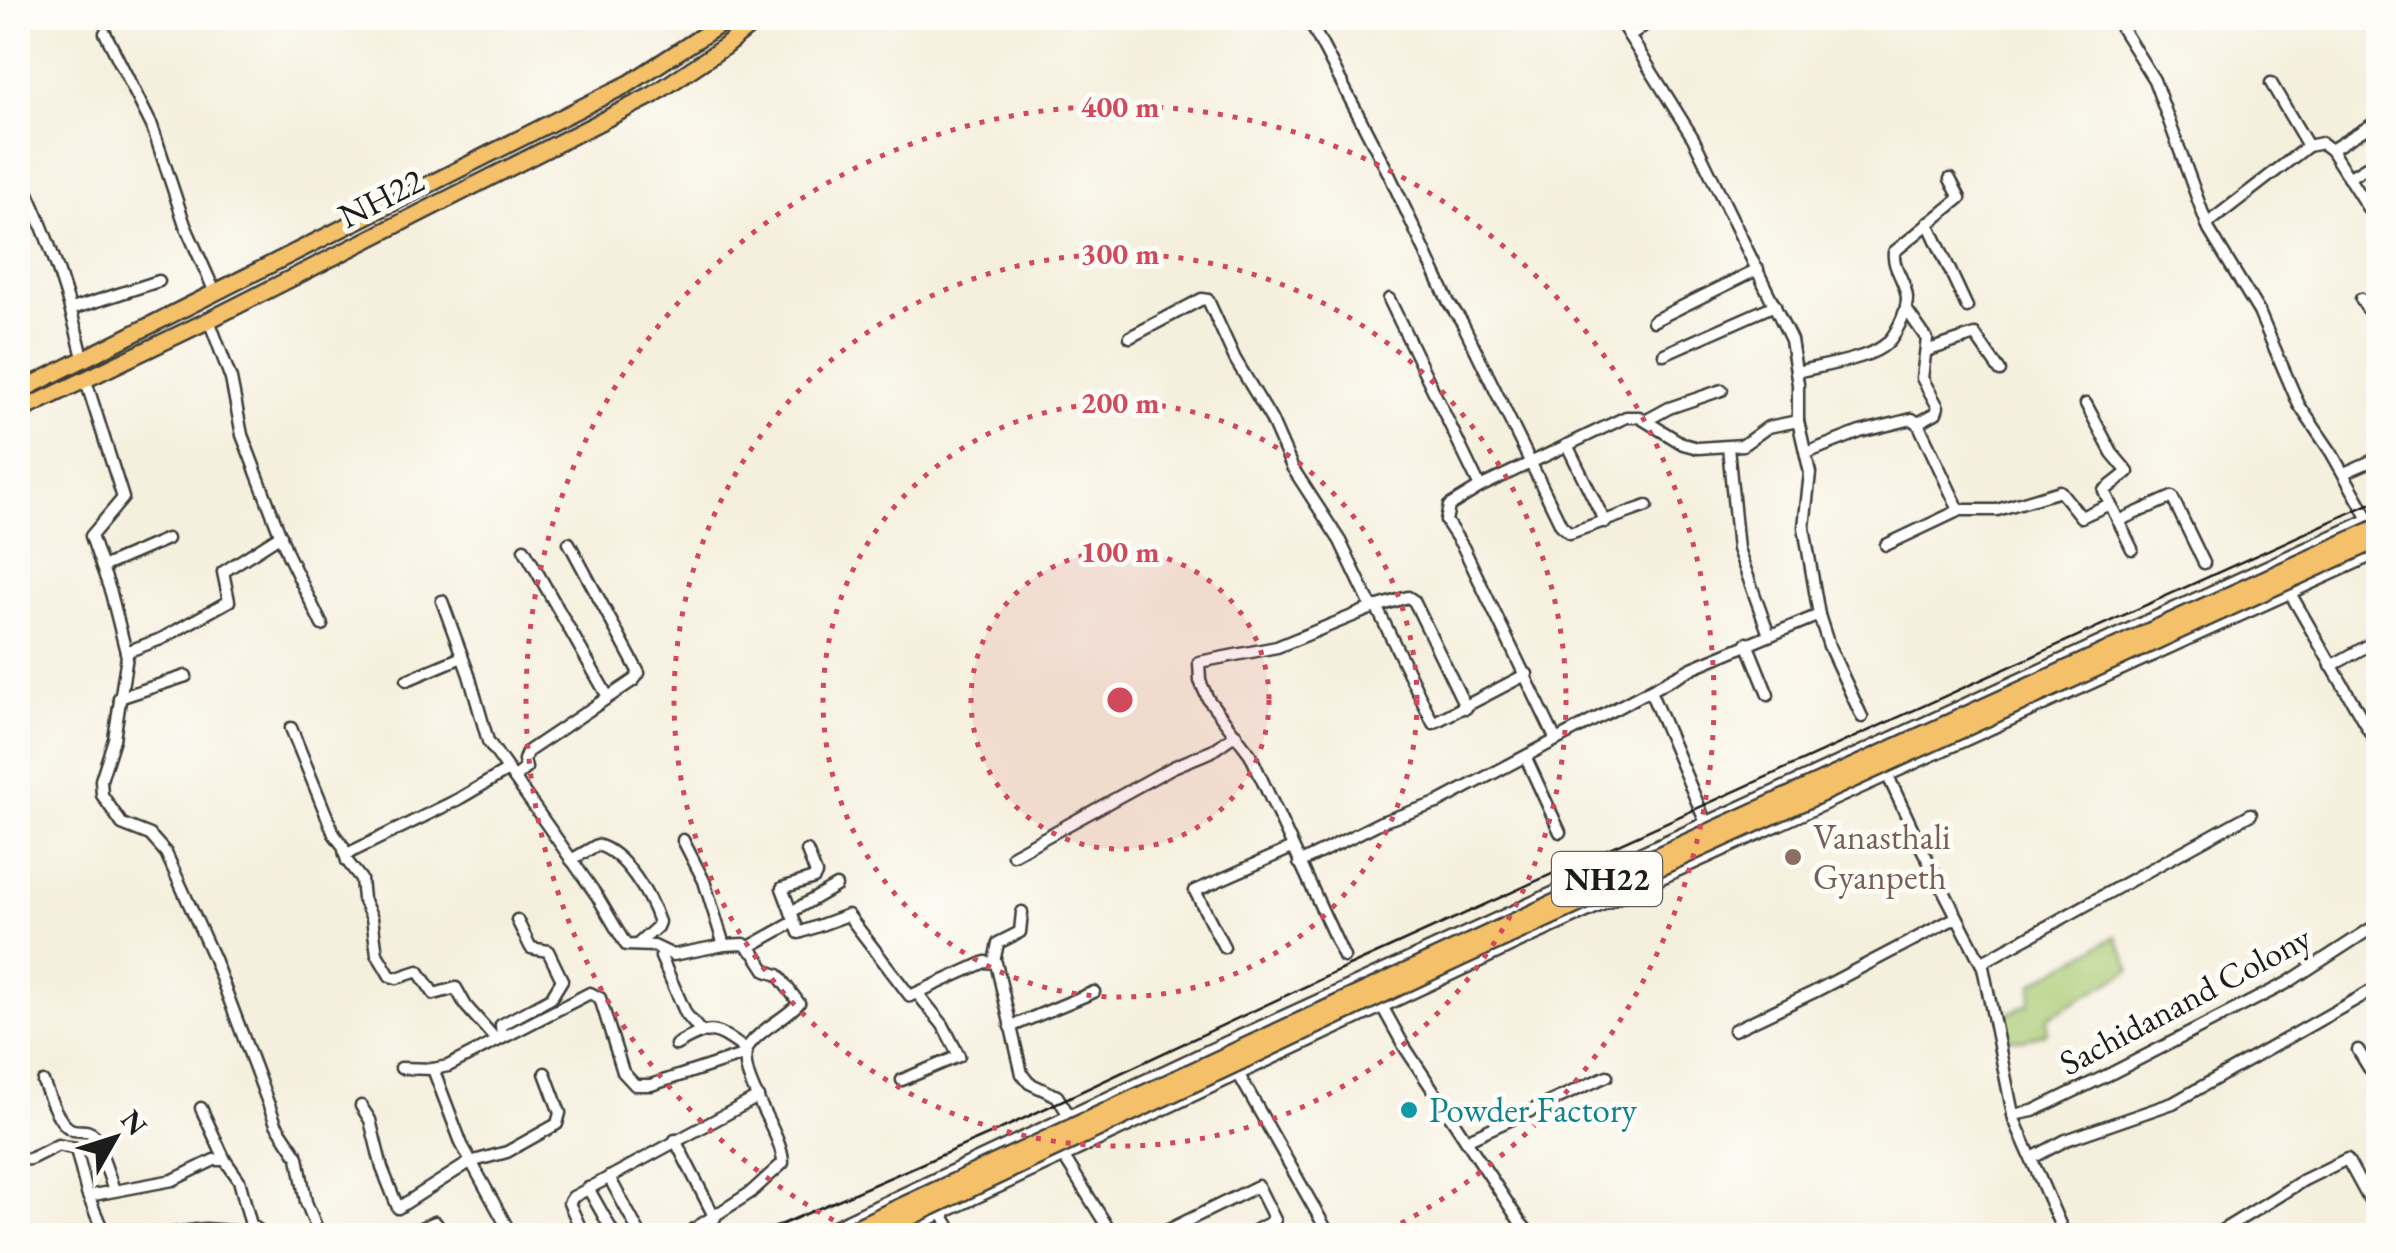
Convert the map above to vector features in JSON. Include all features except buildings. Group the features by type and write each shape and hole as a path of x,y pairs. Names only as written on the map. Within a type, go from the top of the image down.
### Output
{"highway":[{"name":"NH22","path":"18,392 630,83 730,18"},
{"name":"NH22","path":"18,412 209,320 652,94 760,18"},
{"name":"NH22","path":"837,1236 2375,520"},
{"name":"NH22","path":"870,1236 1463,958 2378,540"}],"street":[{"path":"1308,18 1566,532 1648,506"},
{"path":"1618,18 1682,119 1791,340 1797,372 1798,421 1810,473 1804,526 1820,615 1829,646 1862,717"},
{"path":"1629,36 1655,18"},
{"path":"813,1236 1812,773 2375,520 2295,398 2259,312 2207,224 2154,80 2115,18"},
{"path":"105,33 152,126 185,225 214,290"},
{"path":"2271,82 2308,146"},
{"path":"2332,150 2378,121"},
{"path":"2207,224 2308,146 2322,144 2332,150 2348,178 2374,206 2378,224"},
{"path":"2348,178 2378,160"},
{"path":"18,172 42,222 72,309 84,360"},
{"path":"1797,372 1880,348 1890,339 1906,309 1905,288 1893,256 1897,248 1960,198 1950,178"},
{"path":"1928,224 1967,307"},
{"path":"1653,320 1758,268"},
{"path":"72,309 159,281"},
{"path":"1130,337 1202,299 1208,300 1296,475 1340,541 1431,722 1437,724 1526,674"},
{"path":"1389,299 1480,488"},
{"path":"2361,299 2378,326"},
{"path":"1664,354 1775,305"},
{"path":"1906,309 1924,332 1922,378 1938,411 1918,423"},
{"path":"209,320 231,379 238,424 281,535 322,624"},
{"path":"1926,351 1975,336 2000,370"},
{"path":"86,378 123,498 90,536 126,652 114,739 101,780 102,795 122,824 150,835 166,853 214,959 276,1124 298,1157 306,1202 320,1236"},
{"path":"1647,420 1722,390"},
{"path":"2086,404 2112,453 2128,472 2104,490 2132,549"},
{"path":"1556,740 1463,547 1446,521 1448,506 1626,417 1647,420 1688,446 1748,443 1768,427 1798,421"},
{"path":"1806,454 1860,432 1907,419 1918,423 1960,510"},
{"path":"1567,445 1605,522"},
{"path":"1728,446 1738,549 1769,634"},
{"path":"2344,473 2378,458"},
{"path":"1886,545 1960,510 1997,510 2060,491 2081,517 2110,504"},
{"path":"2118,520 2172,497 2204,563"},
{"path":"126,652 162,639 228,601 222,573 281,535"},
{"path":"102,568 167,539"},
{"path":"346,855 526,768 524,756 532,749 634,680 640,672 570,542"},
{"path":"524,549 608,696"},
{"path":"898,1235 1383,1008 2378,553"},
{"path":"2248,576 2260,606"},
{"path":"2290,593 2331,666 2375,731 2378,746"},
{"path":"1344,956 1260,772 1208,700 1199,679 1200,661 1278,647 1405,597 1412,599 1466,708"},
{"path":"442,602 484,732 623,941 634,947 654,946 673,955 724,945 748,947 836,886"},
{"path":"1299,863 1381,822 1437,802 1747,643 1820,615"},
{"path":"2331,666 2378,640"},
{"path":"1747,643 1768,695"},
{"path":"406,680 462,658"},
{"path":"119,698 186,676"},
{"path":"1650,692 1706,823"},
{"path":"291,728 349,866 361,879 362,899 372,918 378,954 390,976 397,978 418,970 434,994 456,988 466,1006 500,1039"},
{"path":"1013,855 1236,734"},
{"path":"1526,758 1560,832"},
{"path":"1812,773 1826,804"},
{"path":"1888,776 1982,963 2013,1115 2065,1236"},
{"path":"1982,963 2250,814"},
{"path":"683,840 704,881 724,945"},
{"path":"571,860 597,845 622,858 658,922 658,927 634,947"},
{"path":"1224,948 1195,890 1292,848"},
{"path":"806,851 816,876 782,886 802,934 848,915 908,995 985,962 994,962"},
{"path":"1022,912 1020,932 998,943 994,962 1000,971 1025,1079 1057,1096 1070,1117"},
{"path":"1734,1030 1958,918"},
{"path":"500,1039 500,1025 550,998 562,980 548,950 534,950 517,920"},
{"name":"Sachidanand Colony","path":"2013,1115 2033,1111 2112,1073 2287,983 2378,924"},
{"path":"402,1068 448,1066 590,992 600,998 623,1072 634,1085 651,1086 746,1052 759,1034 798,1004 778,974 766,971 748,947"},
{"path":"662,958 686,1014 701,1032"},
{"path":"2032,1158 2066,1140 2173,1104 2378,987"},
{"path":"1010,1027 1094,992"},
{"path":"902,1080 959,1056 943,1025 917,994"},
{"path":"1318,1001 1330,1033"},
{"path":"1383,1008 1532,1236"},
{"path":"676,1045 701,1032 724,1033 746,1052 749,1076 782,1150 782,1162 772,1176 716,1218 682,1236"},
{"path":"2358,1050 2369,1068 2378,1067"},
{"path":"433,1069 470,1162 512,1236"},
{"path":"361,1106 370,1120 382,1168 398,1208 470,1162 507,1152 556,1124 560,1120 558,1104 545,1073"},
{"path":"1240,1076 1330,1236"},
{"path":"1466,1140 1606,1076"},
{"path":"43,1082 64,1124 72,1130 88,1130 95,1136 114,1190"},
{"path":"584,1236 569,1203 609,1176 758,1097"},
{"path":"201,1108 225,1160 240,1180 249,1232"},
{"path":"675,1140 716,1218"},
{"path":"18,1160 30,1160 58,1145 76,1149 88,1196 105,1236"},
{"path":"1064,1157 1113,1236"},
{"path":"2212,1236 2304,1180 2347,1159 2378,1216"},
{"path":"88,1196 173,1180 214,1160 225,1160"},
{"path":"609,1176 641,1236"},
{"path":"1156,1236 1258,1186 1275,1220 1245,1236"},
{"path":"588,1188 615,1236"},
{"path":"872,1209 885,1236"},
{"path":"942,1214 955,1236"},
{"path":"402,1236 435,1222 446,1236"},
{"path":"150,1236 205,1229 267,1236"}],"green space":[{"path":"2116,936 2131,970 2048,1017 2047,1032 2025,1040 2008,1038 2003,1016 2030,1003 2033,983"}],"railway":[{"path":"755,1236 997,1131 1349,966 2378,500"}],"place":[{"name":"Vanasthali Gyanpeth","path":"1793,857"},
{"name":"Powder Factory","path":"1409,1110"}]}
